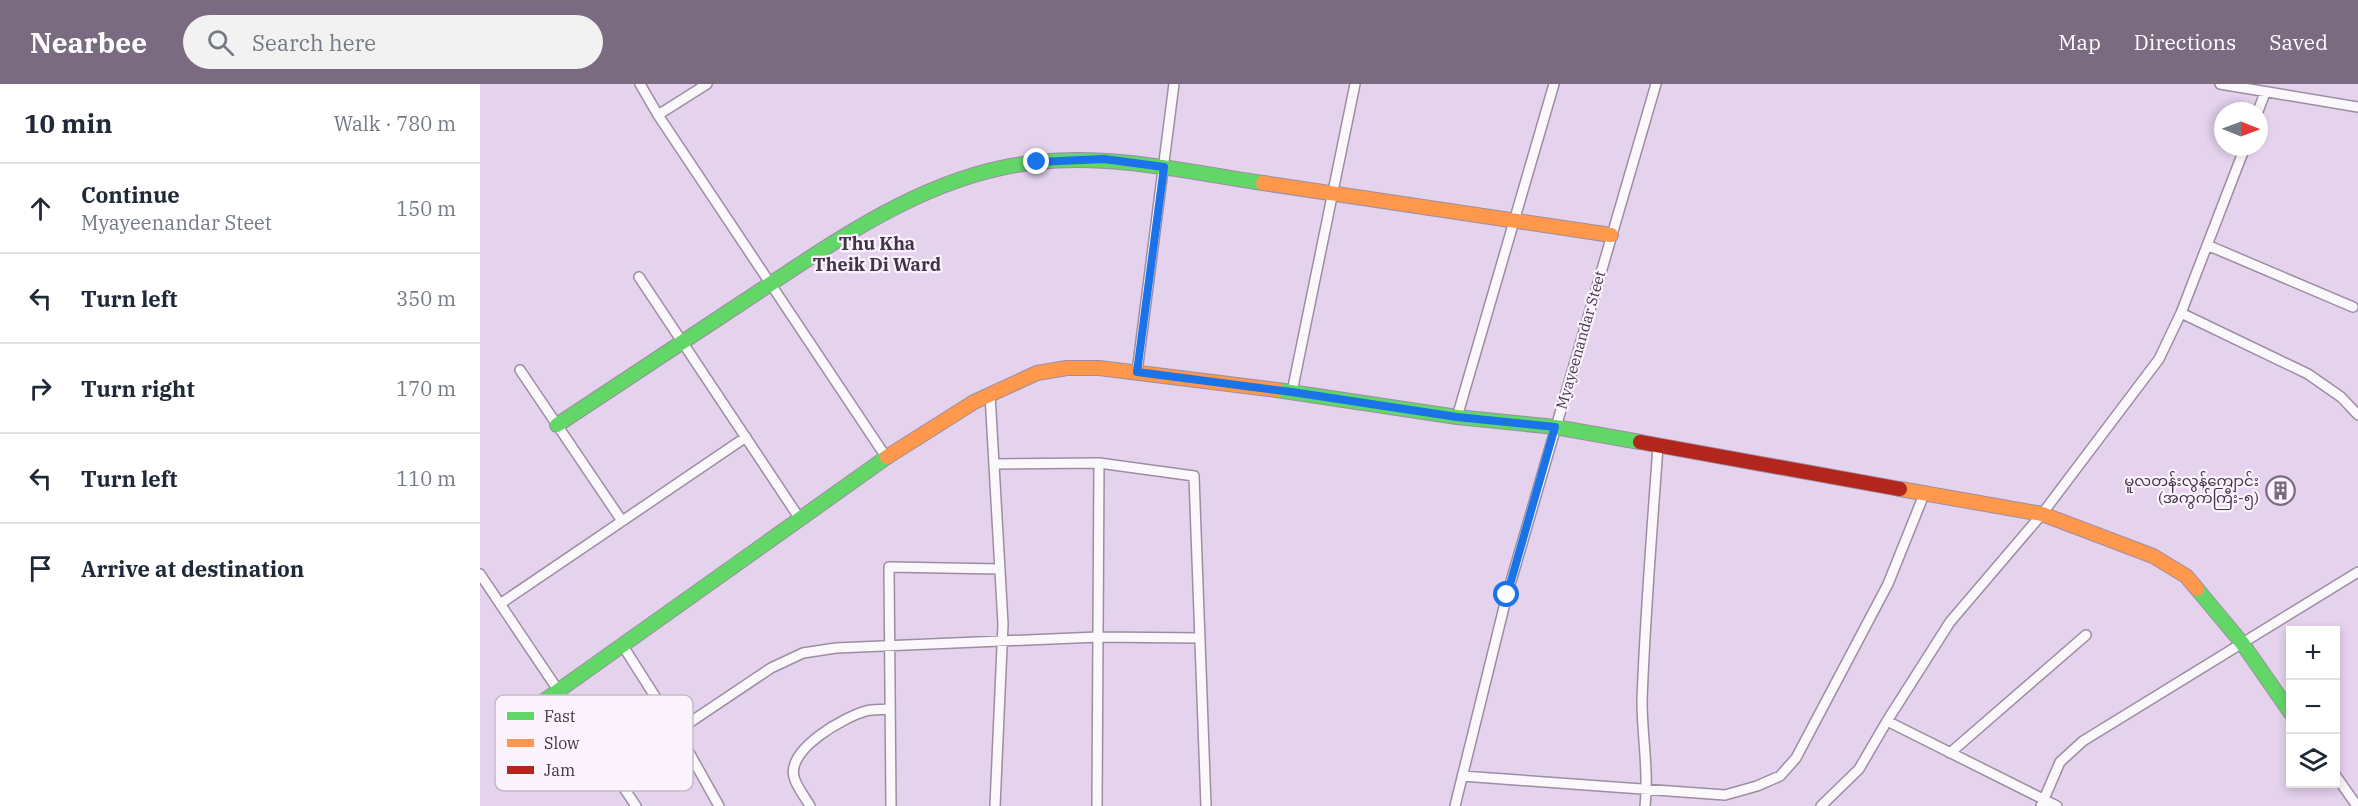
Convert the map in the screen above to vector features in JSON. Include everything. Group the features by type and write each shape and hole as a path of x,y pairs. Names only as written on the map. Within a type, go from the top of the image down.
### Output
{"street":[{"path":"640,84 658,115 886,457"},
{"path":"658,115 707,84"},
{"path":"1137,372 1174,84"},
{"path":"1292,392 1355,84"},
{"path":"1457,417 1554,84"},
{"name":"Myayeenandar Steet","path":"1455,806 1507,595 1656,84"},
{"path":"2220,84 2358,107"},
{"path":"2262,102 2265,93"},
{"path":"1821,806 1859,769 1950,622 2042,514 2159,359 2181,314 2241,156"},
{"path":"557,425 771,284 899,204 961,178 1037,162 1104,159 1611,235"},
{"path":"2207,245 2353,307"},
{"path":"639,277 800,519"},
{"path":"2181,314 2308,374 2341,398 2358,415"},
{"path":"552,695 886,457 990,394 1037,373 1066,368 1099,368 1292,392 1457,417 1555,427 2042,514 2153,556 2186,576 2242,643 2286,706"},
{"path":"520,370 622,521"},
{"path":"990,394 1002,642 995,806"},
{"path":"501,604 746,437"},
{"path":"1645,806 1647,790 1642,705 1658,446"},
{"path":"994,464 1099,463 1194,476 1206,806"},
{"path":"1098,806 1099,463"},
{"path":"1462,776 1725,795 1757,786 1780,776 1796,758 1888,584 1925,492"},
{"path":"891,806 889,567 1000,569"},
{"path":"2042,803 2060,762 2083,741 2358,572"},
{"path":"480,574 562,695"},
{"path":"1950,753 2086,635"},
{"path":"693,719 771,668 803,653 836,648 889,645 1098,637 1200,639"},
{"path":"623,646 654,695"},
{"path":"810,806 794,777 794,761 806,746 834,726 866,711 890,709"},
{"path":"1887,721 2042,803 2057,806"},
{"path":"693,758 720,806"},
{"path":"2340,782 2357,806"},
{"path":"626,791 636,806"}],"traffic: fast":[{"path":"557,425 849,233 921,195 959,180 998,169 1038,162 1095,160 1151,165 1263,183"},
{"path":"1277,390 1457,417 1555,427 1640,442"},
{"path":"552,695 887,457"},
{"path":"2197,589 2242,643 2286,706"}],"traffic: slow":[{"path":"1263,183 1611,235"},
{"path":"887,457 974,402 1037,373 1067,368 1099,368 1277,390"},
{"path":"1900,489 2042,514 2153,556 2186,576 2197,589"}],"traffic: jam":[{"path":"1640,442 1900,489"}],"place":[{"name":"မူလတန်းလွန်ကျောင်း (အကွက်ကြီး-၅)","path":"2280,490"}],"district":[{"name":"Thu Kha Theik Di Ward","path":"877,254"}],"route":[{"path":"1037,162 1104,159 1164,167 1137,372 1457,417 1555,427 1507,595"}]}
